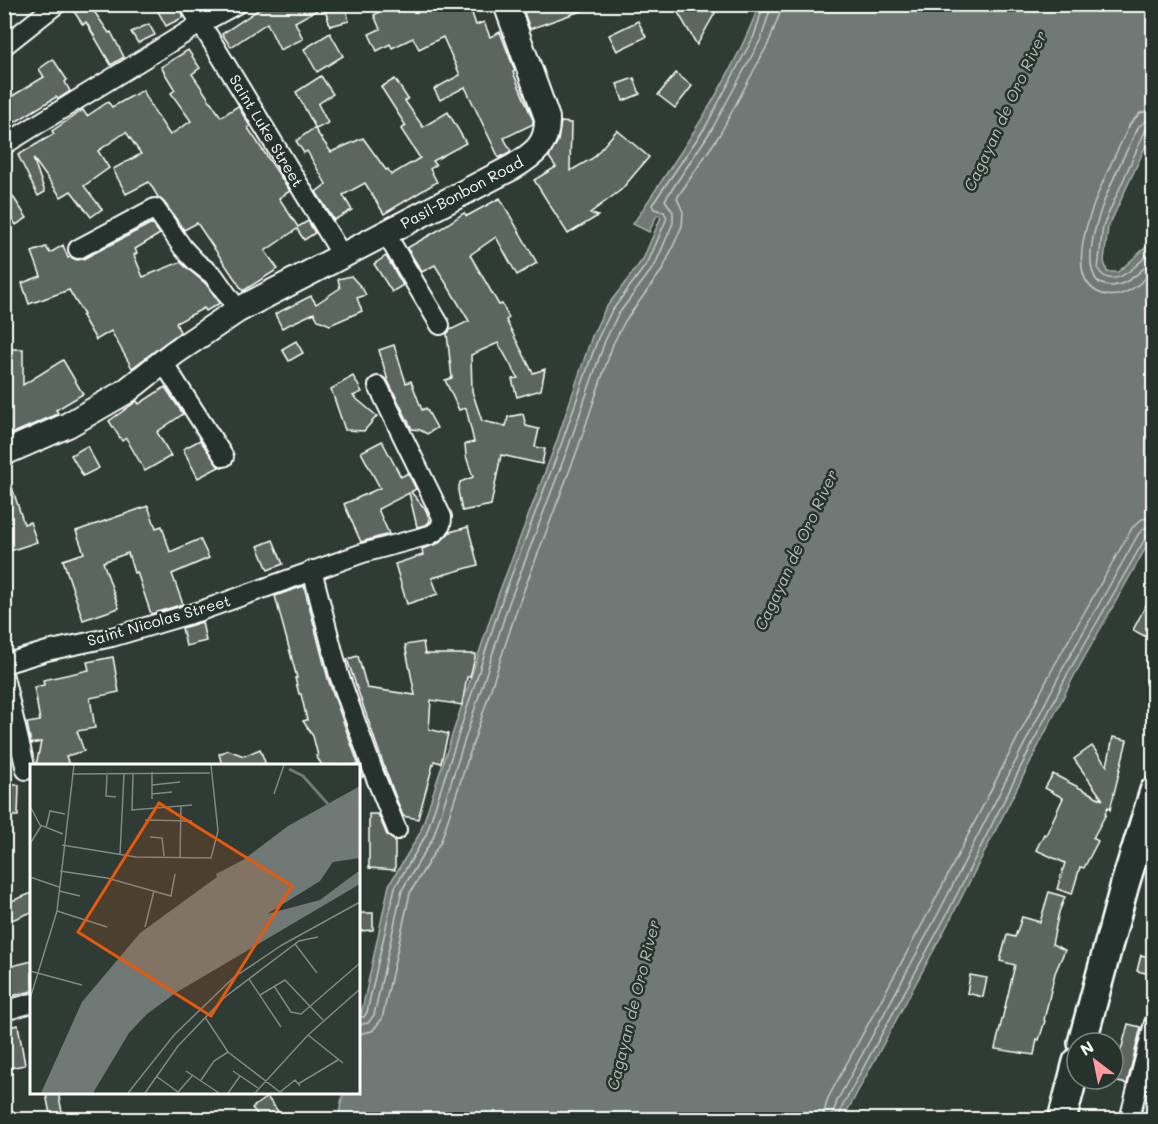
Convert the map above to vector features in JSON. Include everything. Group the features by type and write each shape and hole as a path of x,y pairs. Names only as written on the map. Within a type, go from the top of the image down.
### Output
{"main road":[{"path":"1085,1031 1125,884 1154,790"},
{"path":"1062,1119 1069,1091"}],"street":[{"path":"4,46 57,4"},
{"name":"Saint Luke Street","path":"189,4 343,257"},
{"path":"4,145 237,4"},
{"name":"Pasil-Bonbon Road","path":"4,453 68,425 125,392 208,328 238,310 343,257 530,156 541,145 547,131 547,118 506,4"},
{"path":"78,249 155,208 183,248 214,276 238,310"},
{"path":"386,234 440,325"},
{"path":"163,362 224,457"},
{"name":"Saint Nicolas Street","path":"4,664 48,651 123,634 200,611 312,570 438,531 442,525 442,517 378,386"},
{"path":"312,570 339,675 397,830"},
{"path":"4,677 26,770"},
{"path":"4,1011 30,1004"},
{"path":"1129,1119 1154,1023"}],"water":[{"name":"Cagayan de Oro River","path":"759,5 1153,5 1153,130 1108,228 1104,261 1107,272 1118,272 1153,241 1153,535 1074,676 951,918 843,1119 338,1119 343,1094 360,1094 360,1019 389,885 420,833 497,598 556,443 592,336 605,309 643,259 661,217 657,215 649,232 633,224 719,91"}],"building":[{"path":"69,4 89,4 109,33 111,32 124,57 111,65 86,22 83,25"},
{"path":"154,4 178,4 184,17 166,26"},
{"path":"267,4 345,4 349,21 330,26 324,6 295,22 303,39 280,50 267,23 231,47 222,34"},
{"path":"395,4 469,4 476,25 484,22 490,37 500,32 515,71 513,72 533,120 533,124 504,138 511,151 499,158 465,87 440,100 434,89 460,75 443,37 419,49 413,38 392,48 390,44 377,51 369,34 380,29 374,15"},
{"path":"521,4 594,4 595,6 530,29"},
{"path":"673,4 720,4 697,45"},
{"path":"638,21 646,37 617,51 609,35"},
{"path":"149,24 155,35 138,43 131,32"},
{"path":"330,33 343,56 317,72 304,49"},
{"path":"188,50 200,68 192,74 221,117 238,106 250,126 248,128 290,191 279,198 298,227 308,221 315,233 304,240 297,229 265,251 278,269 243,291 197,223 184,230 149,182 126,194 113,169 141,154 126,132 98,151 109,168 84,186 102,209 91,217 71,191 61,197 33,158 45,192 38,196 18,155 54,134 52,131 83,110 87,116 108,102 112,107 143,90 170,135 191,121 171,93 175,90 161,67"},
{"path":"53,59 67,80 65,82 70,91 4,129 4,101 44,77 39,69"},
{"path":"676,73 692,86 675,108 658,95"},
{"path":"321,76 333,94 318,104 328,123 316,129 296,92"},
{"path":"634,78 640,94 623,101 617,84"},
{"path":"395,79 408,99 405,101 423,127 448,112 466,143 433,161 436,165 430,169 437,182 384,214 365,183 343,195 352,210 334,220 316,192 326,184 307,151 304,153 296,141 314,128 331,152 363,138 391,175 420,158 401,129 406,126 381,87"},
{"path":"561,122 571,123 570,171 593,158 617,130 649,157 621,190 590,213 598,216 568,234 534,180 556,167 549,157 558,141"},
{"path":"4,183 27,218 16,225 4,207"},
{"path":"500,198 537,263 517,275 496,237 470,255 499,305 502,304 509,318 506,320 533,373 545,369 541,390 517,397 512,379 518,378 498,343 471,355 472,391 482,421 506,426 508,417 523,414 526,426 539,429 535,447 545,449 542,464 501,455 491,505 462,511 458,491 460,482 473,477 466,456 465,444 474,442 466,408 459,410 445,380 452,378 447,334 450,330 469,321 435,265 422,272 407,248 464,213 467,216"},
{"path":"152,223 160,234 135,249 137,253 134,255 143,277 180,262 206,284 220,303 206,311 204,308 176,323 180,332 132,368 111,331 96,340 69,290 29,304 22,283 41,276 32,252 46,247 50,253 63,245 68,258 83,259"},
{"path":"386,256 403,285 392,292 374,264"},
{"path":"351,276 366,295 357,298 362,311 330,325 318,320 314,313 282,328 275,314 311,296 316,304 340,288 338,279"},
{"path":"296,341 303,353 289,361 282,349"},
{"path":"394,345 406,383 411,381 422,410 426,408 437,428 427,434 412,429 388,381 379,350"},
{"path":"4,349 23,349 23,385 63,360 83,394 56,410 58,413 53,416 4,437"},
{"path":"353,376 362,392 353,396 377,416 364,431 345,430 331,389"},
{"path":"165,387 183,414 157,432 171,456 145,471 126,438 122,441 109,421 137,401 139,404"},
{"path":"200,440 219,467 198,478 183,449"},
{"path":"382,441 401,477 408,473 416,489 411,492 426,510 430,521 426,525 417,527 409,493 378,509 389,534 361,542 344,504 380,488 361,452"},
{"path":"87,446 99,468 83,476 71,455"},
{"path":"4,472 7,472 24,524 30,522 37,542 4,553"},
{"path":"148,506 156,528 162,526 170,552 200,539 209,558 172,574 183,604 151,614 128,553 103,562 119,608 83,620 63,560 84,553 76,531"},
{"path":"468,527 478,565 432,578 438,594 407,604 395,564 423,555 422,549 439,543 450,532"},
{"path":"273,540 283,564 268,570 258,546"},
{"path":"304,586 328,679 358,764 321,764 316,756 318,756 313,736 303,721 307,720 275,596"},
{"path":"1154,590 1154,641 1133,630"},
{"path":"202,622 206,641 186,646 182,628"},
{"path":"423,642 425,654 476,654 470,677 467,677 462,705 431,700 429,729 448,734 441,763 434,761 418,819 403,816 347,659 358,656 367,688 415,695 405,645"},
{"path":"113,657 119,692 90,698 95,728 77,731 84,751 66,756 69,764 36,764 41,742 31,744 27,723 40,721 34,687 44,685 43,680 89,670 87,662"},
{"path":"1113,737 1127,740 1110,810 1108,807 1093,838 1098,841 1084,868 1080,867 1072,894 1057,889 1065,863 1036,850 1044,834 1046,835 1063,798 1045,788 1053,774 1103,800 1074,759 1092,746 1107,766"},
{"path":"260,749 266,764 222,764 219,754 228,750 244,756"},
{"path":"4,785 19,785 18,816 4,816"},
{"path":"369,814 378,814 387,835 395,841 395,870 369,868"},
{"path":"1049,892 1065,897 1052,944 1065,950 1055,973 1045,1021 1039,1040 1037,1039 1034,1055 995,1049 1015,965 1000,961 1007,935 1015,937 1022,917 1040,922"},
{"path":"30,894 30,913 4,923 4,904"},
{"path":"360,913 373,913 373,930 360,931"},
{"path":"1141,955 1154,958 1154,975 1137,971"},
{"path":"30,962 30,992 4,998 4,968"},
{"path":"970,975 987,978 983,997 967,993"},
{"path":"1128,1024 1141,1027 1127,1084 1125,1084 1125,1035"},
{"path":"18,1025 25,1065 4,1069 4,1028"},
{"path":"46,1094 58,1094 62,1112 50,1114"},
{"path":"267,1097 284,1119 261,1119 252,1108"}]}
